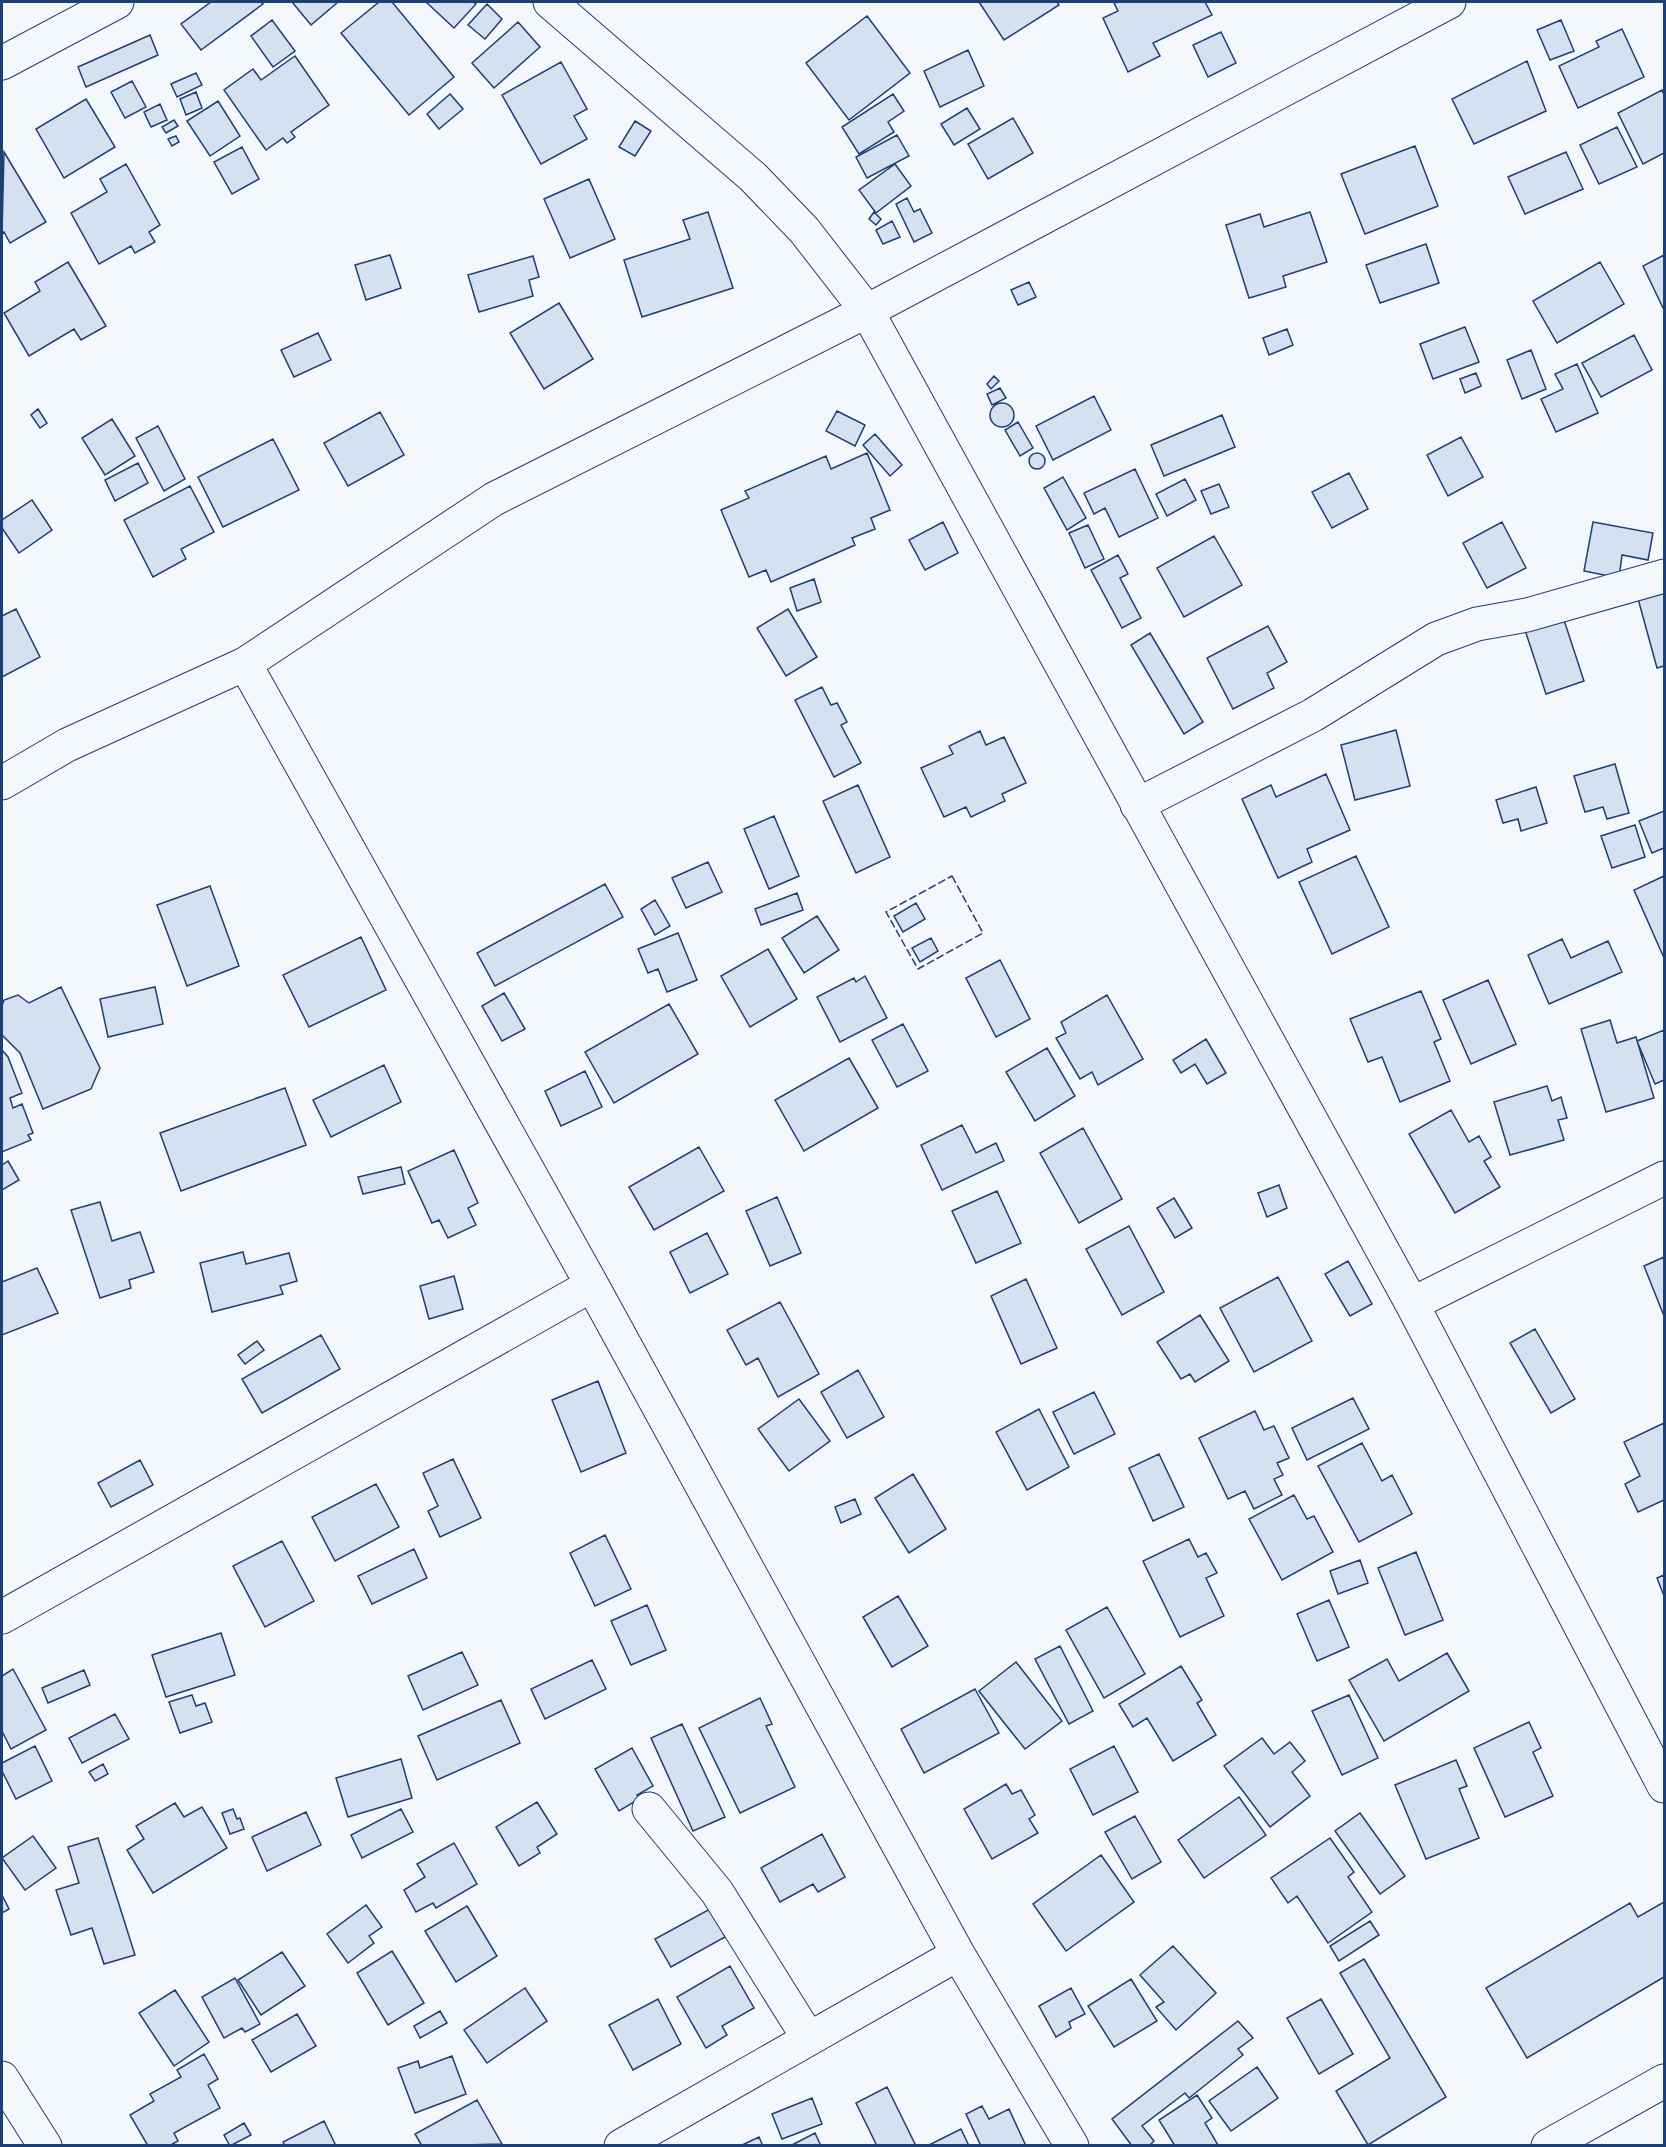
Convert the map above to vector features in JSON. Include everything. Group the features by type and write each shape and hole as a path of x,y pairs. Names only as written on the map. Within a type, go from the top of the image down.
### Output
{"street":[{"path":"2,63 117,2"},
{"path":"550,2 753,177 804,230 867,311 1412,1304 1665,1786"},
{"path":"2,783 67,745 245,664 494,499 867,311 1449,2"},
{"path":"1137,805 1313,715 1436,639 1477,624 1527,615 1665,576"},
{"path":"245,664 592,1285 958,1954 1072,2145"},
{"path":"1412,1304 1665,1178"},
{"path":"2,1617 592,1285"},
{"path":"649,1809 717,1892 809,2039"},
{"path":"621,2145 958,1954"},
{"path":"2,2078 45,2145"},
{"path":"1548,2145 1665,2081"}],"building":[{"path":"211,2 261,2 263,4 201,50 181,24"},
{"path":"292,2 338,2 311,25"},
{"path":"379,2 392,2 454,77 409,115 341,33"},
{"path":"426,2 473,2 476,4 454,28"},
{"path":"979,2 1057,2 1059,5 1004,40"},
{"path":"1205,2 1212,15 1153,43 1160,56 1128,72 1103,18 1118,11 1114,3"},
{"path":"487,4 502,19 485,39 468,25"},
{"path":"867,16 910,73 849,120 806,63"},
{"path":"272,20 295,51 273,67 251,36"},
{"path":"1561,20 1574,51 1550,60 1537,30"},
{"path":"518,22 540,47 494,88 472,63"},
{"path":"1622,29 1644,77 1578,108 1559,66 1599,47 1596,41"},
{"path":"1221,32 1236,63 1208,77 1193,45"},
{"path":"150,35 158,55 86,87 78,67"},
{"path":"968,50 984,86 940,107 924,71"},
{"path":"295,56 329,105 291,132 295,137 287,143 283,138 266,150 224,90 253,69 261,80"},
{"path":"1527,61 1546,111 1474,144 1452,99"},
{"path":"561,62 587,109 574,116 587,139 541,164 502,95"},
{"path":"196,73 202,85 177,97 171,84"},
{"path":"132,81 146,107 125,118 111,92"},
{"path":"1662,90 1664,95 1664,153 1643,164 1618,113"},
{"path":"196,92 202,108 186,115 180,99"},
{"path":"450,94 463,109 439,129 427,114"},
{"path":"893,94 904,111 888,122 894,132 859,154 842,127"},
{"path":"86,99 115,147 64,178 36,129"},
{"path":"218,101 240,136 210,156 187,121"},
{"path":"160,104 167,120 151,127 144,112"},
{"path":"967,108 980,129 954,145 941,124"},
{"path":"1013,118 1033,153 988,179 968,144"},
{"path":"174,120 178,126 166,133 162,127"},
{"path":"635,121 651,131 635,156 619,147"},
{"path":"1617,127 1637,167 1599,184 1580,145"},
{"path":"897,135 909,156 867,178 856,157"},
{"path":"176,136 179,142 172,146 168,139"},
{"path":"1415,146 1438,206 1365,234 1341,174"},
{"path":"242,147 259,179 232,194 214,162"},
{"path":"4,152 46,222 10,243 4,232 2,233"},
{"path":"1566,152 1583,189 1525,214 1508,177"},
{"path":"126,164 160,225 149,232 155,242 135,253 131,246 99,264 71,213 107,192 100,179"},
{"path":"895,164 911,186 876,213 859,190"},
{"path":"589,179 615,239 570,258 544,199"},
{"path":"907,198 914,212 920,209 932,233 914,242 896,204"},
{"path":"708,212 733,288 642,317 624,260 690,239 683,220"},
{"path":"874,212 881,219 876,225 869,219"},
{"path":"1310,212 1327,262 1283,276 1286,287 1249,298 1226,225 1260,214 1264,227"},
{"path":"892,221 900,237 883,244 876,230"},
{"path":"1426,244 1439,283 1380,303 1366,265"},
{"path":"390,255 401,288 366,300 355,265"},
{"path":"1664,255 1664,310 1643,266"},
{"path":"533,256 539,277 529,280 533,296 479,312 468,275"},
{"path":"68,262 106,326 81,340 74,329 29,356 4,313 40,291 35,282"},
{"path":"1600,262 1624,304 1557,343 1533,301"},
{"path":"1029,282 1036,297 1018,305 1011,290"},
{"path":"559,303 593,359 544,389 510,333"},
{"path":"1465,327 1479,362 1433,379 1420,344"},
{"path":"1287,329 1293,345 1269,355 1263,338"},
{"path":"318,333 331,360 294,377 281,350"},
{"path":"1634,335 1652,370 1601,397 1582,363"},
{"path":"1531,350 1546,389 1522,399 1507,360"},
{"path":"1577,364 1598,413 1556,432 1541,399 1563,389 1555,374"},
{"path":"1476,373 1481,386 1465,393 1460,379"},
{"path":"994,376 999,381 991,389 987,384"},
{"path":"1000,388 1006,398 992,405 987,394"},
{"path":"1094,396 1111,430 1053,460 1036,426"},
{"path":"1002,403 1010,407 1014,415 1010,423 1002,427 994,423 990,415 994,407"},
{"path":"38,409 47,423 40,428 31,415"},
{"path":"837,411 865,425 855,446 826,431"},
{"path":"380,412 404,455 348,486 324,443"},
{"path":"1222,415 1235,447 1164,476 1151,445"},
{"path":"112,419 135,456 105,475 82,438"},
{"path":"1018,422 1033,448 1020,456 1005,430"},
{"path":"158,426 185,479 164,491 136,438"},
{"path":"875,434 902,465 890,476 863,445"},
{"path":"1461,437 1483,477 1448,496 1427,455"},
{"path":"273,439 299,490 223,527 198,477"},
{"path":"867,453 890,510 871,518 875,529 852,538 855,545 771,582 766,570 749,577 721,510 749,498 745,491 826,456 831,469"},
{"path":"1037,453 1045,461 1037,469 1029,461"},
{"path":"138,463 148,483 115,501 105,480"},
{"path":"1135,469 1158,518 1119,537 1105,508 1094,514 1084,493"},
{"path":"1349,473 1368,509 1332,528 1312,492"},
{"path":"1063,477 1086,518 1067,530 1044,488"},
{"path":"1185,479 1196,500 1167,516 1156,494"},
{"path":"1219,484 1229,507 1211,514 1201,491"},
{"path":"190,486 214,532 181,549 186,559 153,577 124,520"},
{"path":"32,500 52,530 19,553 2,528 2,520"},
{"path":"943,522 958,553 925,570 909,540"},
{"path":"1502,522 1526,568 1487,588 1463,543"},
{"path":"1593,522 1653,533 1648,560 1622,555 1619,578 1584,571"},
{"path":"1088,525 1104,559 1085,568 1069,533"},
{"path":"1214,536 1242,585 1184,617 1157,568"},
{"path":"1118,555 1128,574 1120,578 1141,618 1122,628 1091,570"},
{"path":"814,579 821,602 797,611 790,588"},
{"path":"1664,587 1664,666 1657,668 1637,595"},
{"path":"16,609 40,657 2,677 2,616"},
{"path":"788,609 817,657 786,676 757,628"},
{"path":"1563,617 1584,681 1546,694 1525,630"},
{"path":"1268,626 1287,662 1267,673 1274,688 1233,709 1207,658"},
{"path":"1150,633 1203,722 1184,734 1131,645"},
{"path":"822,687 831,705 837,703 847,722 841,725 861,763 834,777 795,700"},
{"path":"1396,730 1410,786 1355,800 1341,745"},
{"path":"980,731 986,745 1004,737 1026,783 1002,794 1005,801 971,817 966,807 944,817 921,768 953,754 949,746"},
{"path":"1615,764 1629,813 1607,819 1603,807 1585,812 1574,776"},
{"path":"1326,774 1350,830 1307,849 1312,862 1278,878 1242,799 1271,785 1276,797"},
{"path":"858,785 890,857 856,873 823,801"},
{"path":"1536,787 1547,823 1521,831 1518,819 1503,823 1496,800"},
{"path":"1664,811 1664,848 1652,853 1639,821"},
{"path":"774,816 799,876 769,889 744,829"},
{"path":"1635,825 1645,857 1612,868 1601,836"},
{"path":"1356,856 1389,927 1332,954 1299,882"},
{"path":"708,862 722,892 686,908 672,878"},
{"path":"1664,876 1664,958 1634,890"},
{"path":"605,884 623,917 495,986 477,953"},
{"path":"210,886 239,966 187,986 157,905"},
{"path":"797,893 803,910 761,925 755,909"},
{"path":"655,900 670,926 655,935 641,909"},
{"path":"916,903 925,919 903,932 894,916"},
{"path":"817,916 839,950 804,973 782,938"},
{"path":"678,933 697,980 667,992 658,969 648,973 638,949"},
{"path":"361,937 386,990 309,1027 283,975"},
{"path":"931,938 938,951 920,962 912,948"},
{"path":"1562,939 1571,958 1608,941 1622,972 1549,1004 1528,955"},
{"path":"768,949 797,999 750,1027 721,976"},
{"path":"1000,960 1030,1019 996,1037 966,978"},
{"path":"865,976 887,1018 840,1042 817,997 854,978 856,982"},
{"path":"1488,980 1516,1044 1471,1064 1443,1000"},
{"path":"61,987 100,1068 91,1089 43,1109 20,1053 2,1035 2,1006 4,1000 18,995 29,1003"},
{"path":"155,987 163,1024 108,1037 100,999"},
{"path":"1421,991 1441,1039 1434,1042 1450,1081 1400,1102 1382,1057 1368,1062 1350,1019"},
{"path":"504,993 525,1029 502,1041 482,1006"},
{"path":"1107,995 1143,1059 1098,1085 1092,1072 1080,1079 1056,1038 1066,1033 1061,1022"},
{"path":"669,1004 698,1054 614,1103 585,1052"},
{"path":"1610,1020 1617,1043 1636,1037 1654,1098 1606,1112 1581,1029"},
{"path":"903,1024 928,1071 897,1087 872,1040"},
{"path":"1664,1030 1664,1080 1655,1084 1637,1041"},
{"path":"1206,1039 1226,1073 1207,1084 1195,1064 1181,1073 1173,1060"},
{"path":"1047,1048 1075,1096 1035,1121 1006,1072"},
{"path":"2,1050 8,1057 22,1093 10,1098 13,1108 22,1104 33,1133 28,1135 31,1140 2,1152"},
{"path":"849,1058 878,1108 804,1151 775,1100"},
{"path":"384,1065 401,1102 331,1137 313,1100"},
{"path":"585,1071 602,1107 561,1126 545,1091"},
{"path":"1547,1086 1552,1101 1561,1097 1567,1118 1558,1120 1564,1140 1510,1155 1494,1102"},
{"path":"285,1088 306,1145 181,1191 160,1133"},
{"path":"1451,1110 1469,1142 1479,1136 1491,1157 1484,1161 1500,1187 1455,1213 1409,1134"},
{"path":"962,1125 976,1153 996,1143 1004,1161 942,1190 921,1145"},
{"path":"1083,1128 1122,1199 1079,1223 1040,1153"},
{"path":"699,1147 724,1191 654,1230 629,1187"},
{"path":"454,1150 478,1203 468,1208 476,1225 448,1238 439,1220 432,1223 408,1171"},
{"path":"8,1161 19,1180 2,1190 2,1165"},
{"path":"401,1167 405,1184 363,1194 358,1177"},
{"path":"1279,1185 1287,1208 1267,1217 1258,1193"},
{"path":"997,1191 1021,1243 976,1263 952,1211"},
{"path":"777,1197 801,1253 770,1266 746,1211"},
{"path":"1174,1198 1192,1228 1175,1238 1157,1208"},
{"path":"100,1202 112,1241 140,1232 154,1272 129,1280 131,1288 100,1298 71,1210"},
{"path":"1129,1226 1164,1292 1122,1315 1086,1249"},
{"path":"707,1233 728,1274 690,1293 670,1252"},
{"path":"243,1252 246,1264 289,1253 297,1281 280,1286 283,1294 212,1312 200,1263"},
{"path":"1664,1257 1664,1316 1644,1266"},
{"path":"1348,1261 1372,1304 1350,1316 1325,1274"},
{"path":"37,1268 58,1313 2,1335 2,1282"},
{"path":"454,1276 463,1309 429,1319 420,1286"},
{"path":"1278,1277 1312,1341 1254,1372 1220,1308"},
{"path":"1026,1279 1057,1348 1021,1364 991,1296"},
{"path":"780,1302 819,1374 778,1397 758,1358 746,1365 727,1330"},
{"path":"1200,1315 1229,1361 1195,1382 1190,1374 1181,1379 1157,1342"},
{"path":"1535,1329 1575,1399 1551,1413 1510,1343"},
{"path":"321,1335 340,1369 262,1413 242,1379"},
{"path":"257,1341 264,1350 245,1364 238,1355"},
{"path":"858,1370 884,1417 847,1438 821,1392"},
{"path":"598,1381 626,1453 581,1472 552,1400"},
{"path":"1094,1392 1115,1434 1074,1454 1053,1412"},
{"path":"1353,1398 1369,1429 1307,1460 1292,1428"},
{"path":"799,1399 830,1441 789,1471 758,1429"},
{"path":"1039,1409 1069,1467 1027,1490 996,1432"},
{"path":"1255,1411 1264,1430 1274,1426 1289,1458 1277,1463 1283,1475 1274,1479 1282,1495 1254,1509 1245,1491 1228,1499 1199,1438"},
{"path":"1664,1423 1664,1500 1638,1512 1625,1484 1640,1476 1624,1442"},
{"path":"1362,1443 1382,1481 1392,1475 1412,1514 1359,1542 1318,1466"},
{"path":"1159,1454 1184,1507 1153,1521 1129,1468"},
{"path":"453,1459 481,1518 440,1537 428,1511 438,1506 423,1473"},
{"path":"140,1460 153,1485 111,1507 98,1483"},
{"path":"913,1474 946,1529 909,1553 875,1498"},
{"path":"376,1484 399,1527 335,1561 312,1517"},
{"path":"1294,1495 1307,1519 1314,1516 1333,1552 1282,1580 1249,1519"},
{"path":"855,1499 861,1514 841,1523 835,1507"},
{"path":"605,1535 631,1589 595,1606 570,1553"},
{"path":"1189,1539 1198,1557 1206,1553 1217,1573 1206,1578 1224,1616 1180,1637 1143,1561"},
{"path":"282,1541 314,1601 265,1627 233,1566"},
{"path":"414,1549 427,1578 372,1604 358,1576"},
{"path":"1416,1552 1443,1620 1405,1635 1378,1568"},
{"path":"1360,1560 1368,1583 1338,1594 1330,1571"},
{"path":"1664,1575 1664,1596 1657,1578"},
{"path":"898,1596 928,1646 892,1667 863,1617"},
{"path":"1329,1600 1349,1647 1317,1661 1297,1614"},
{"path":"647,1605 666,1650 631,1665 611,1621"},
{"path":"1107,1607 1145,1674 1104,1698 1066,1630"},
{"path":"221,1633 235,1675 166,1697 152,1655"},
{"path":"1060,1646 1093,1711 1069,1724 1035,1659"},
{"path":"462,1652 478,1685 423,1710 408,1676"},
{"path":"1447,1653 1469,1691 1384,1741 1349,1680 1387,1659 1399,1681"},
{"path":"592,1660 606,1689 545,1719 531,1689"},
{"path":"1016,1662 1062,1721 1025,1749 979,1691"},
{"path":"1181,1666 1202,1700 1197,1703 1216,1735 1173,1761 1147,1718 1133,1727 1119,1704"},
{"path":"13,1669 46,1730 11,1749 2,1731 2,1676"},
{"path":"84,1670 90,1685 48,1703 42,1688"},
{"path":"975,1689 999,1733 924,1773 901,1729"},
{"path":"192,1695 196,1706 205,1703 212,1722 180,1733 169,1702"},
{"path":"1349,1695 1378,1758 1342,1775 1312,1711"},
{"path":"760,1698 772,1724 766,1726 795,1787 740,1813 699,1728"},
{"path":"501,1700 520,1743 437,1780 418,1736"},
{"path":"115,1714 129,1739 82,1763 69,1738"},
{"path":"1529,1722 1541,1748 1533,1752 1553,1796 1505,1817 1474,1748"},
{"path":"682,1724 725,1817 693,1831 651,1738"},
{"path":"1262,1738 1274,1754 1290,1742 1305,1761 1292,1772 1310,1796 1270,1827 1224,1766"},
{"path":"35,1746 52,1781 16,1799 2,1771 2,1763"},
{"path":"1114,1746 1138,1792 1093,1815 1070,1769"},
{"path":"632,1748 653,1786 637,1795 639,1799 619,1811 595,1769"},
{"path":"401,1759 412,1798 348,1817 336,1778"},
{"path":"1456,1760 1467,1786 1459,1789 1479,1838 1426,1859 1395,1785"},
{"path":"103,1764 108,1774 95,1781 89,1772"},
{"path":"1006,1784 1012,1794 1021,1790 1035,1815 1029,1819 1038,1833 992,1859 964,1809"},
{"path":"1239,1797 1266,1835 1204,1878 1178,1840"},
{"path":"537,1802 557,1834 537,1847 540,1853 519,1866 496,1827"},
{"path":"175,1803 184,1817 202,1807 227,1848 153,1893 127,1850 144,1839 136,1826"},
{"path":"233,1809 244,1829 230,1834 222,1813"},
{"path":"401,1809 413,1832 362,1858 351,1835"},
{"path":"306,1812 321,1845 267,1871 252,1837"},
{"path":"1360,1813 1405,1876 1380,1894 1335,1831"},
{"path":"1135,1816 1161,1862 1132,1879 1105,1832"},
{"path":"822,1834 845,1877 818,1892 813,1884 780,1902 761,1868"},
{"path":"33,1836 56,1868 25,1890 2,1858"},
{"path":"98,1838 135,1955 104,1964 92,1928 71,1935 56,1890 79,1883 68,1847"},
{"path":"1330,1838 1354,1872 1348,1877 1372,1912 1328,1943 1297,1896 1288,1903 1271,1878"},
{"path":"454,1843 477,1884 436,1908 433,1903 416,1912 404,1890 425,1877 417,1864"},
{"path":"1101,1855 1134,1902 1066,1951 1033,1904"},
{"path":"2,1895 9,1909 2,1913"},
{"path":"1664,1902 1664,1977 1527,2058 1486,1988 1630,1903 1638,1917"},
{"path":"366,1905 382,1927 369,1936 374,1943 348,1963 327,1934"},
{"path":"467,1906 497,1956 456,1982 425,1931"},
{"path":"710,1909 725,1937 671,1967 655,1939"},
{"path":"1370,1921 1379,1935 1339,1961 1330,1946"},
{"path":"1173,1946 1216,1993 1176,2030 1156,2007 1164,2002 1140,1975"},
{"path":"392,1951 424,2003 388,2025 357,1973"},
{"path":"282,1952 305,1986 261,2015 238,1980"},
{"path":"1364,1959 1446,2097 1368,2145 1336,2091 1390,2058 1340,1973"},
{"path":"730,1966 754,2008 722,2026 727,2035 706,2048 677,1997"},
{"path":"235,1978 260,2024 245,2032 242,2028 224,2038 202,1997"},
{"path":"1131,1979 1157,2021 1114,2047 1088,2006"},
{"path":"525,1988 547,2021 487,2063 464,2030"},
{"path":"1071,1988 1085,2014 1069,2022 1071,2028 1056,2037 1039,2006"},
{"path":"175,1990 209,2042 174,2066 139,2013"},
{"path":"658,1999 681,2044 633,2070 609,2025"},
{"path":"1321,1999 1353,2054 1319,2074 1287,2018"},
{"path":"440,2011 447,2023 420,2038 414,2026"},
{"path":"297,2014 316,2046 271,2072 252,2040"},
{"path":"1238,2021 1253,2038 1238,2049 1243,2055 1189,2098 1185,2093 1142,2126 1154,2141 1149,2146 1132,2146 1112,2119"},
{"path":"204,2054 218,2079 208,2085 220,2108 174,2133 178,2141 169,2146 148,2146 130,2115 154,2101 150,2094 181,2077 177,2070"},
{"path":"452,2056 466,2094 415,2113 398,2068 418,2061 420,2068"},
{"path":"1257,2067 1278,2098 1231,2131 1209,2101"},
{"path":"887,2087 916,2146 877,2146 856,2103"},
{"path":"1197,2095 1212,2118 1205,2123 1218,2145 1175,2146 1159,2120"},
{"path":"812,2098 822,2124 782,2139 772,2114"},
{"path":"477,2100 502,2144 422,2146 415,2134"},
{"path":"982,2106 989,2119 1009,2109 1026,2146 981,2146 966,2114"},
{"path":"324,2121 336,2146 285,2146 283,2142"},
{"path":"244,2123 251,2135 230,2146 224,2135"},
{"path":"961,2129 969,2146 927,2146"},
{"path":"815,2133 821,2146 790,2146"},
{"path":"759,2137 763,2146 740,2146"}],"fence":[{"path":"952,876 983,933 918,969 886,912 952,876"}]}
